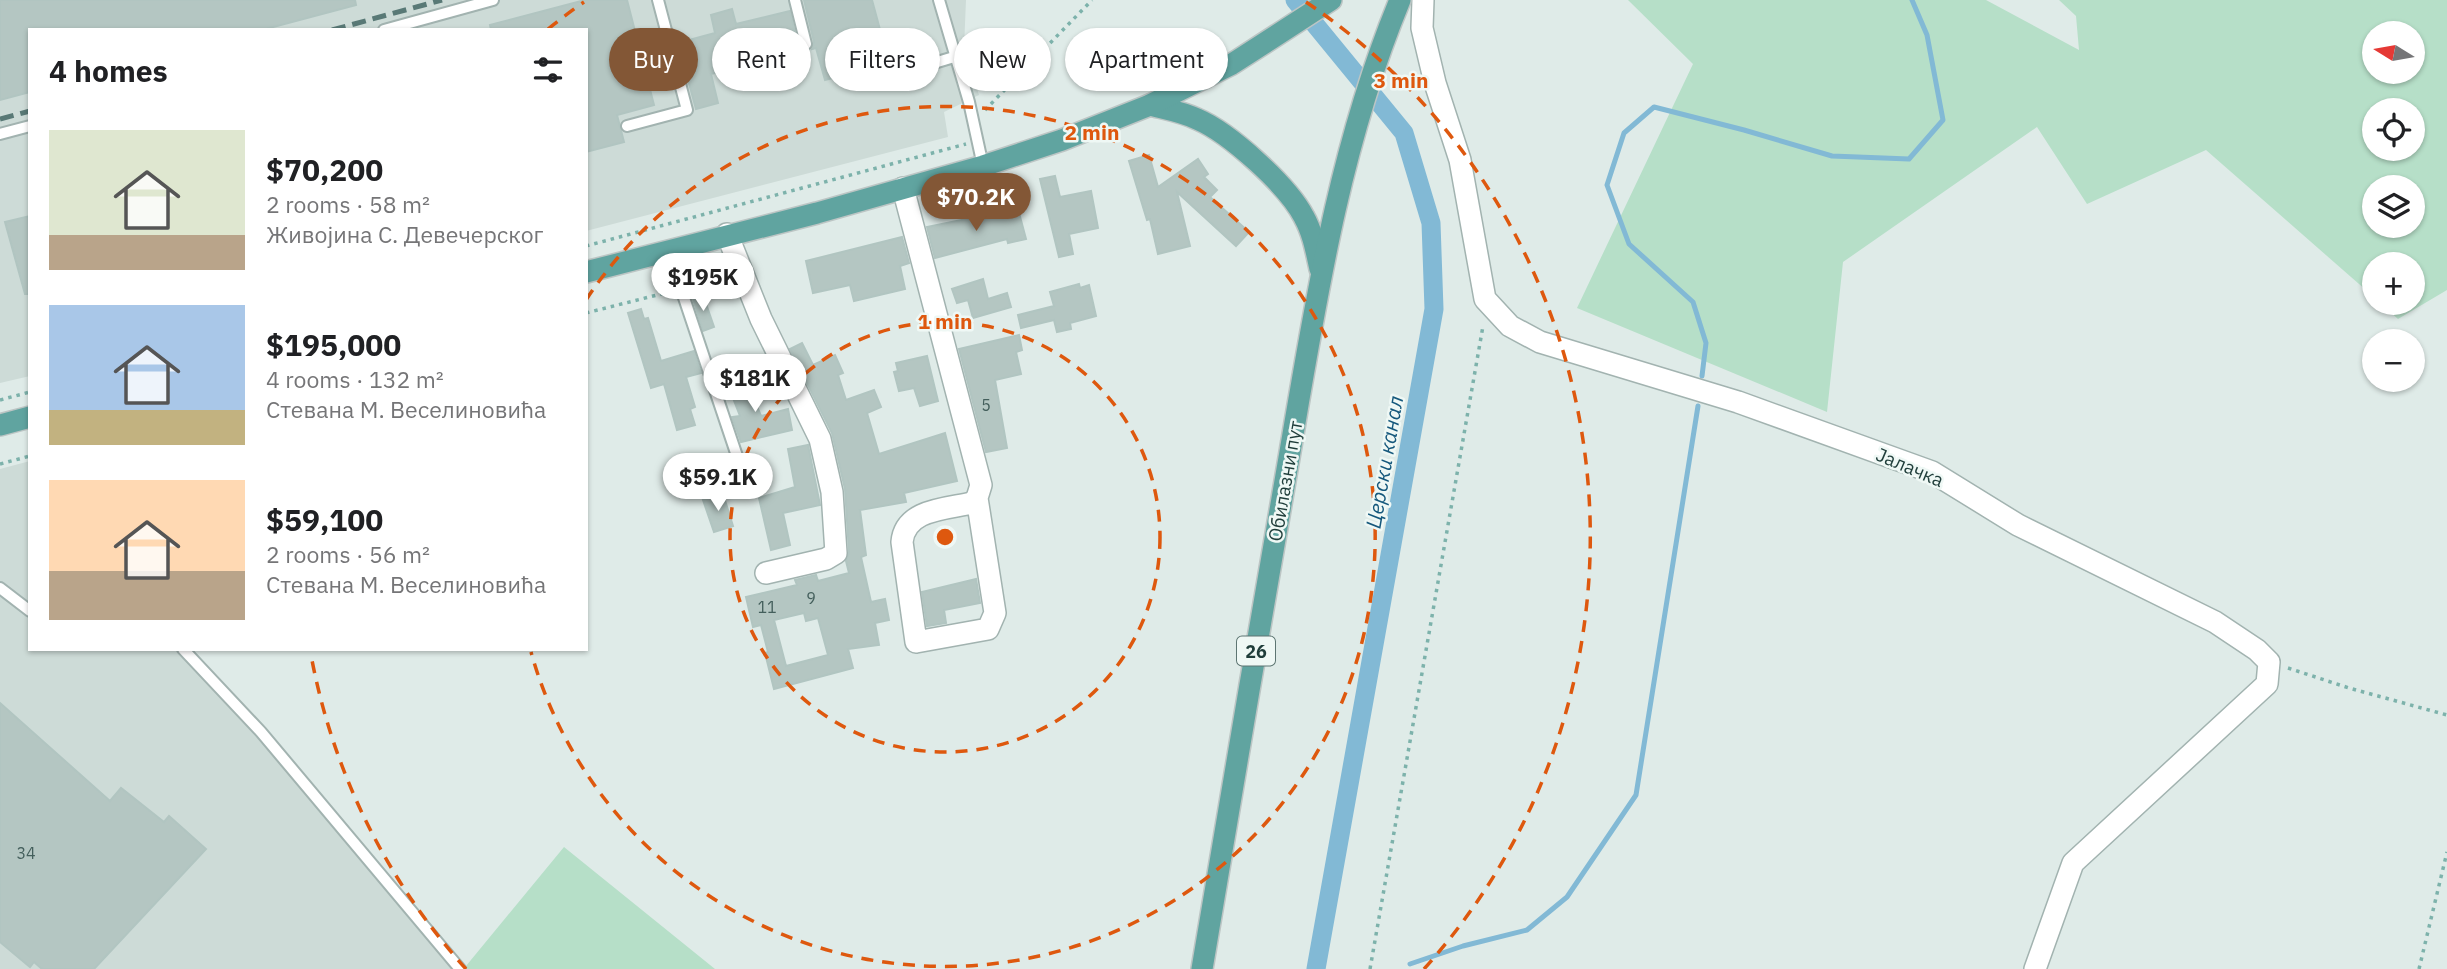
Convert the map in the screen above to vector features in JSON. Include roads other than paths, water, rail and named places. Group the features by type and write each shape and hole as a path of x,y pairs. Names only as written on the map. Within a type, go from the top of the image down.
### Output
{"main road":[{"path":"588,271 817,213 983,166 1062,140 1150,105 1232,64 1331,0"},
{"name":"Обилазни пут","path":"1202,969 1321,275 1372,73 1400,0"},
{"path":"1150,105 1198,119 1229,139 1268,173 1295,201 1304,215 1311,231 1321,275"},
{"path":"0,425 28,418"}],"street":[{"name":"Јалачка","path":"1423,0 1422,28 1435,83 1460,160 1485,299 1510,326 1540,342 1738,402 1932,472 2018,525 2215,622 2257,650 2269,662 2267,684 2073,863 2035,969"},
{"path":"903,188 980,475 981,485 977,498 995,613 988,629 916,642 902,542 905,527 919,516 972,503 977,498"},
{"path":"727,234 761,319 820,439 832,492 836,553 826,559 766,573"}],"lane":[{"path":"391,28 493,0"},
{"path":"627,126 687,110 658,0"},
{"path":"795,0 802,28"},
{"path":"939,0 954,57 940,61"},
{"path":"964,91 983,166"},
{"path":"0,134 28,127"},
{"path":"668,250 739,462"},
{"path":"0,588 28,609"},
{"path":"185,651 261,732 460,969"}],"waterway":[{"name":"Церски канал","path":"1295,0 1404,133 1431,223 1434,309 1316,969"},
{"path":"1702,376 1706,343 1693,302 1629,244 1607,185 1624,133 1654,107 1832,156 1909,159 1943,120 1927,35 1912,0"},
{"path":"1410,964 1463,946 1527,930 1567,897 1636,795 1698,406"}],"railway":[{"path":"339,28 442,0"},
{"path":"0,119 28,112"}]}
